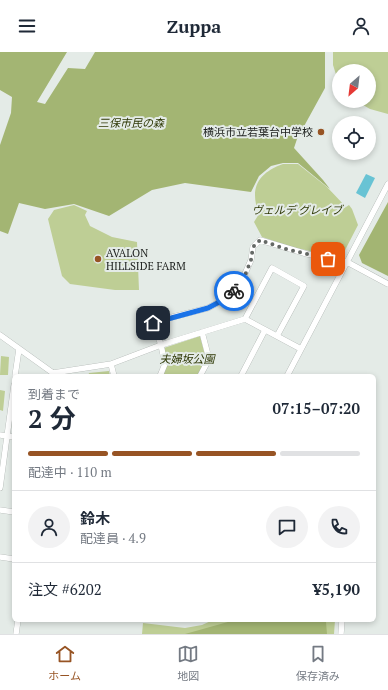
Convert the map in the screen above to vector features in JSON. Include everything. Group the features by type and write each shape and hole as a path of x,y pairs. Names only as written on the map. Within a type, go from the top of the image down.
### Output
{"street":[{"path":"288,374 388,184"},
{"path":"161,374 166,364 153,322 208,308 223,300 240,285 251,260 253,247 260,240 307,254 347,262 388,284"},
{"path":"0,335 52,374 111,364 161,345 245,319 272,268 304,286 278,336"},
{"path":"245,319 301,349"},
{"path":"242,374 265,330"},
{"path":"201,374 209,359 202,332"},
{"path":"15,374 19,349"},
{"path":"111,364 114,374"},
{"path":"0,488 12,400"},
{"path":"0,435 12,437"},
{"path":"0,510 12,512"},
{"path":"0,557 12,559"},
{"path":"16,634 18,622"},
{"path":"341,634 342,622"}],"green space":[{"name":"三保市民の森","path":"0,52 67,52 37,102 45,104 68,68 85,69 95,52 325,52 325,88 297,139 294,148 330,189 298,163 283,163 271,166 259,176 251,192 185,183 152,190 109,216 74,204 45,209 19,203 8,234 0,231 0,145 11,113 12,97 0,90"},
{"path":"333,52 388,52 388,114 368,108 376,108 376,64 333,64"},
{"name":"ヴェルデ グレイブ","path":"283,164 298,164 327,187 346,207 349,205 352,209 358,225 341,258 292,247 262,237 254,222 259,214 256,205 256,189 258,183 267,172"},
{"path":"388,202 388,276 362,263 359,255"},
{"name":"AVALON HILLSIDE FARM","path":"74,205 87,211 85,215 90,226 112,237 137,242 139,290 115,290 70,284 62,276 48,219 54,210"},
{"name":"夫婦坂公園","path":"200,336 206,359 199,374 163,374 168,364 164,348"},
{"path":"1,356 9,357 8,375 0,375"},
{"path":"109,371 110,374 89,374"},
{"path":"0,390 5,391 3,411 0,410"},
{"path":"209,622 335,622 334,634 142,634 143,623 185,628 202,625"},
{"path":"228,622 326,622 327,634 185,634"}],"water":[{"path":"366,174 375,178 365,198 356,193"}],"way so far":[{"path":"234,291 240,285 246,273 251,260 253,247 260,240 286,249 328,259"}],"place":[{"name":"横浜市立若葉台中学校","path":"321,132"},
{"name":"AVALON HILLSIDE FARM","path":"98,259"}],"route":[{"path":"153,323 208,308 223,300 234,291"}]}
